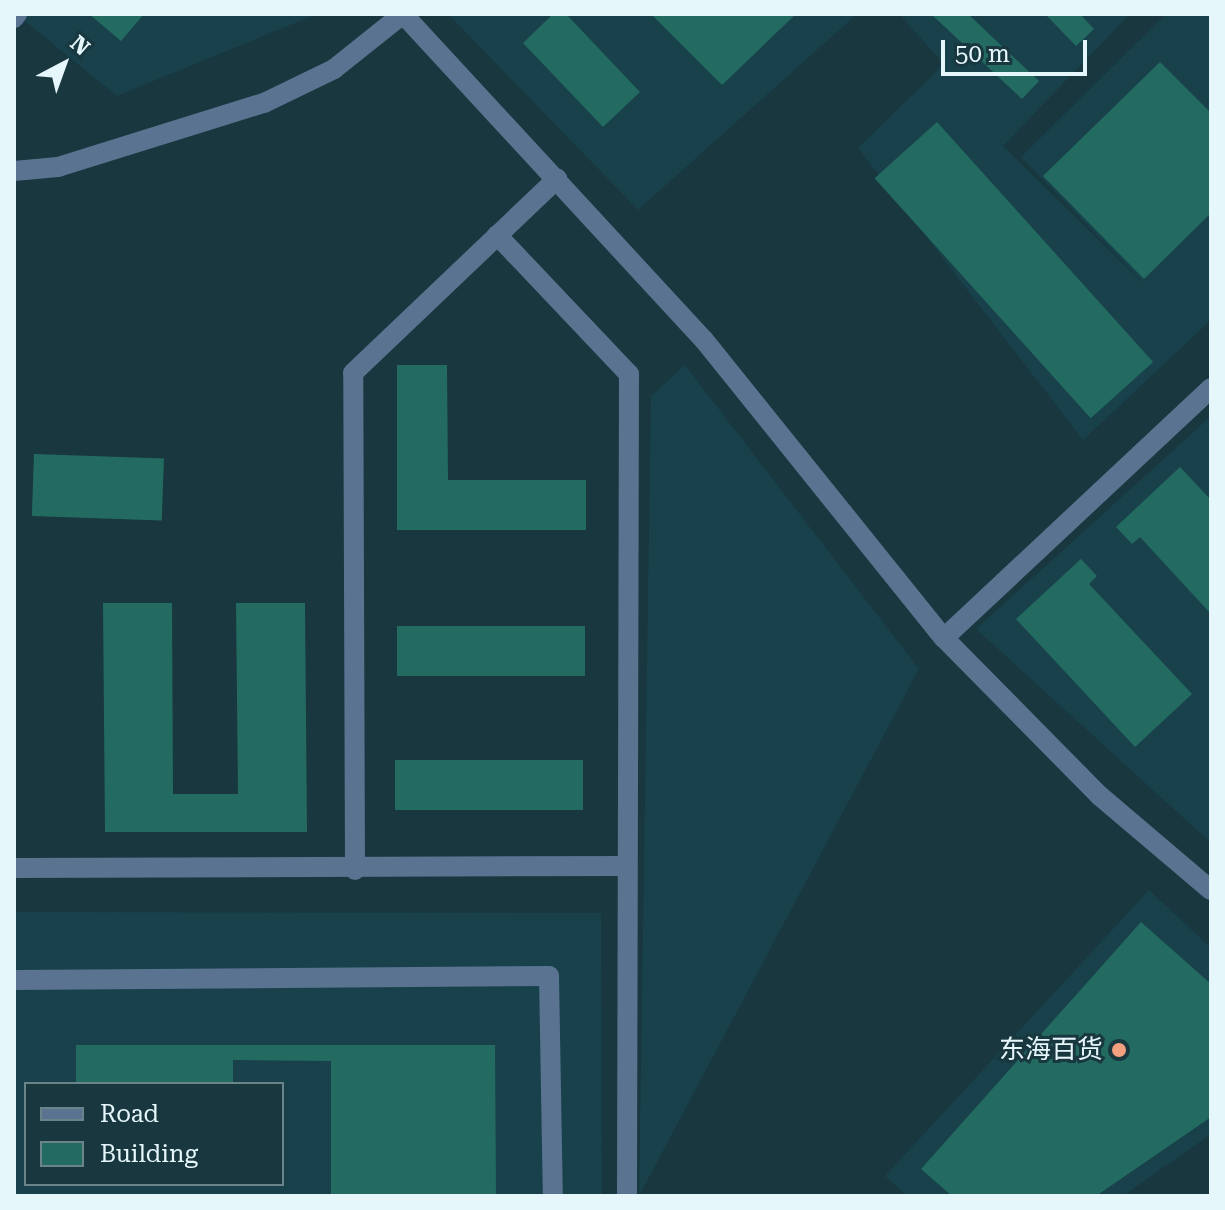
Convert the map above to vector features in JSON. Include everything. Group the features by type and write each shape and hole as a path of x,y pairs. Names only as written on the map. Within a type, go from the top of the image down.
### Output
{"street":[{"path":"14,171 58,167 264,103 334,69 403,14 704,340 944,638 1089,785 1211,890"},
{"path":"355,870 353,373 557,179"},
{"path":"497,235 629,374 627,1196"},
{"path":"944,638 1211,388"},
{"path":"14,868 355,870 627,866"},
{"path":"14,980 549,976 553,1196"}],"shaded area":[{"path":"16,14 317,14 117,96"},
{"path":"448,14 857,14 638,210"},
{"path":"899,14 1130,14 1003,146 1154,294 1021,157 1166,14 1211,14 1211,320 1083,440 858,148 944,64"},
{"path":"685,365 919,669 639,1196 651,396"},
{"path":"1211,416 1211,843 976,629"},
{"name":"东海百货","path":"1149,890 1211,948 1211,1134 1123,1196 907,1196 885,1176"},
{"path":"14,912 601,913 602,1196 14,1196"}],"building":[{"path":"89,14 144,14 121,41"},
{"path":"553,14 566,14 640,92 603,127 523,43"},
{"path":"651,14 796,14 722,85"},
{"path":"931,14 968,14 1039,81 1022,99"},
{"path":"1045,14 1080,14 1094,29 1076,46"},
{"path":"1160,62 1211,113 1211,213 1144,279 1043,176"},
{"path":"937,122 1153,362 1091,418 875,178"},
{"path":"397,365 447,365 448,480 586,480 586,530 397,530"},
{"path":"34,454 164,459 162,520 32,516"},
{"path":"1180,467 1211,500 1211,614 1140,537 1132,544 1116,527"},
{"path":"1081,559 1097,576 1089,584 1192,694 1135,747 1016,619"},
{"path":"103,603 172,603 173,794 238,794 236,603 305,603 307,832 105,832"},
{"path":"397,626 585,626 585,676 397,676"},
{"path":"395,760 583,760 583,810 395,810"},
{"name":"东海百货","path":"1141,922 1211,984 1211,1117 1096,1196 952,1196 921,1169"},
{"path":"76,1045 495,1045 496,1196 331,1196 331,1061 233,1060 233,1082 76,1082"}],"place":[{"name":"东海百货","path":"1119,1050"}]}
